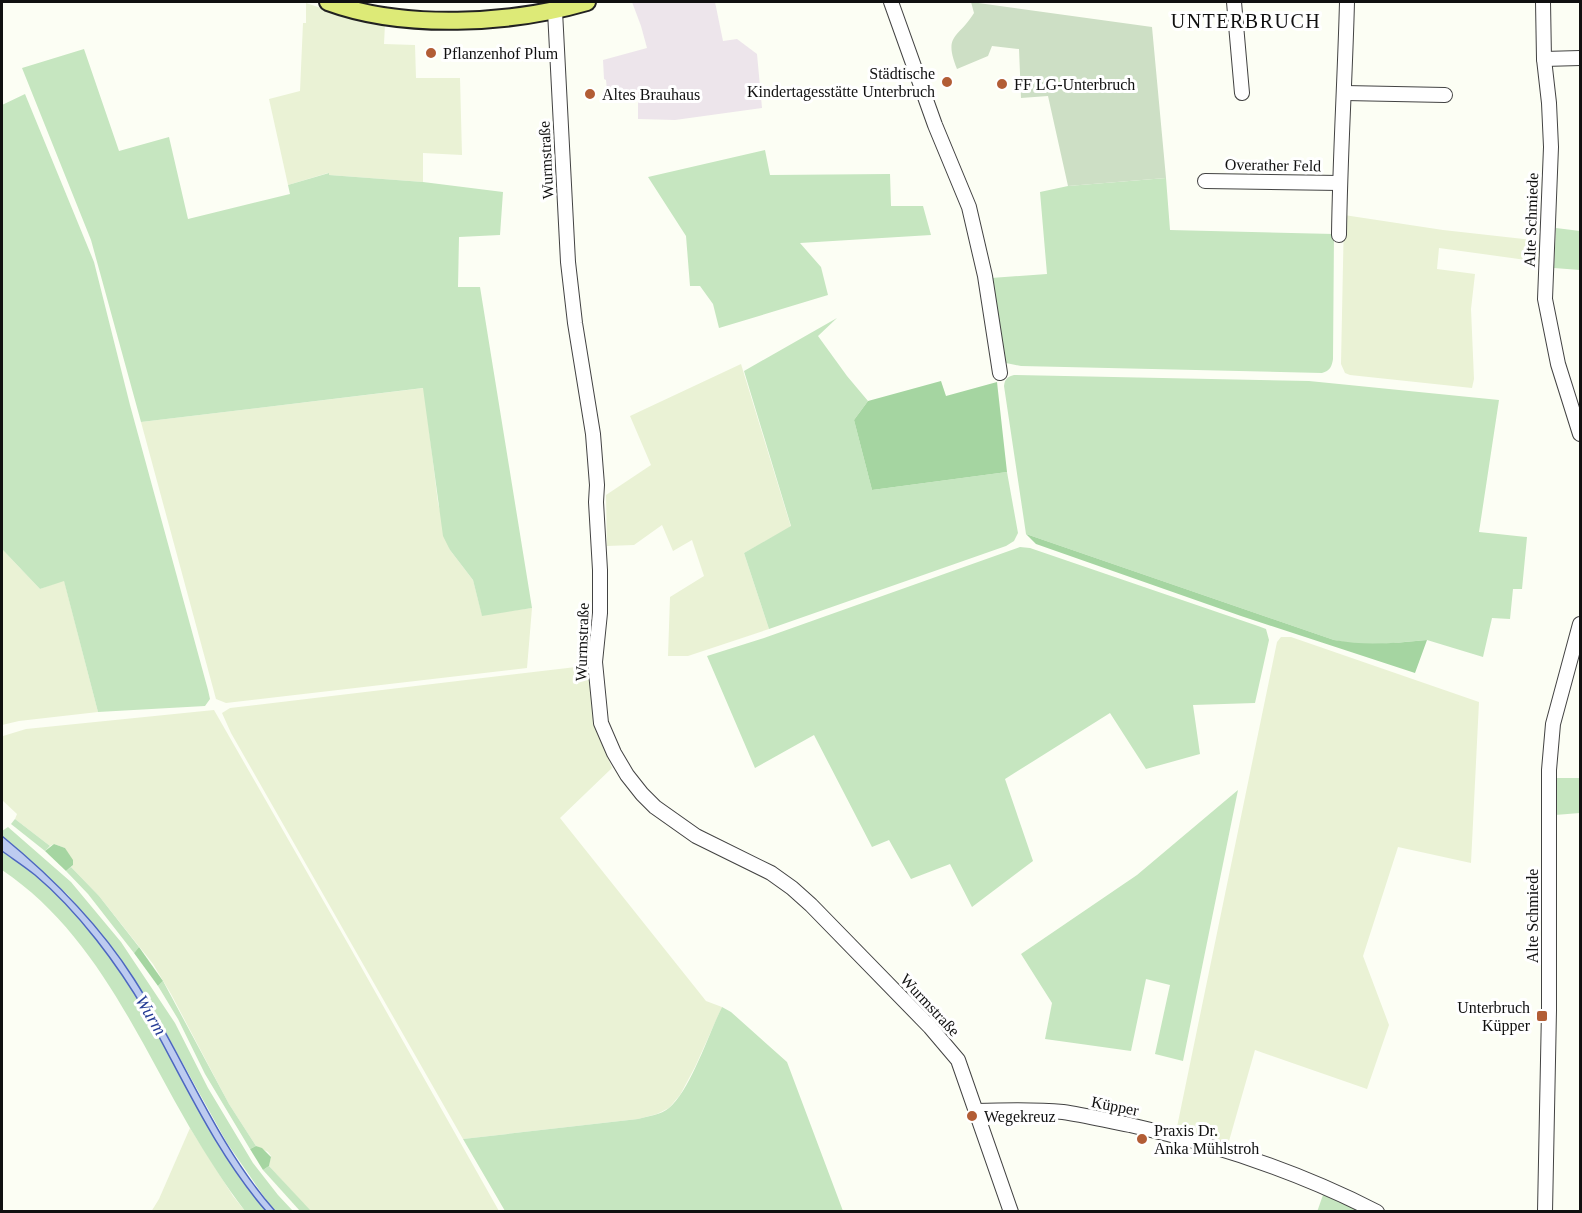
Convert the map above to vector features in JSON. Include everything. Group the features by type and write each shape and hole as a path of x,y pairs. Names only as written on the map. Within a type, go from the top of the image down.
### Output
{"main road":[{"path":"328,2 389,16 438,19 503,18 555,11 587,2"}],"street":[{"path":"891,2 934,125 969,207 985,276 1000,373"},
{"path":"1233,2 1242,93"},
{"name":"Overather Feld","path":"1339,235 1347,2"},
{"name":"Alte Schmiede","path":"1543,2 1544,59 1551,147 1545,299 1558,364 1581,434"},
{"name":"Wurmstraße","path":"555,11 568,262 575,323 593,434 597,485 600,603 595,662 601,723 614,753 642,795 696,836 771,873 792,888 930,1027 958,1060 1011,1212"},
{"path":"1544,59 1581,58"},
{"path":"1345,93 1445,95"},
{"name":"Overather Feld","path":"1205,181 1340,183"},
{"name":"Alte Schmiede","path":"1545,1212 1549,1017 1549,770 1553,724 1581,624"},
{"name":"Küpper","path":"976,1111 1063,1112 1170,1134 1251,1158 1345,1195 1377,1212"}],"shaded area":[{"path":"632,2 715,2 723,41 737,39 757,54 762,108 675,120 638,119 638,90 607,91 603,60 647,48"}],"green space":[{"path":"971,2 1152,27 1166,178 1068,186 1048,96 1021,98 1019,49 992,46 988,56 957,69 953,58 952,43 974,13"},
{"path":"306,3 345,16 385,24 384,44 415,45 416,78 460,78 462,155 423,153 423,182 329,175 328,173 288,185 269,99 300,91"},
{"path":"84,49 119,151 169,137 188,219 290,194 288,185 329,173 329,175 423,182 503,192 500,235 459,237 458,287 480,287 532,608 482,616 473,580 450,550 443,536 423,388 141,422 91,240 22,68"},
{"path":"25,94 94,262 130,405 208,690 210,699 205,706 98,712 64,581 40,589 2,549 2,105"},
{"path":"765,150 770,175 890,174 891,206 923,206 931,235 800,243 821,267 828,295 719,328 713,304 700,286 690,286 686,236 648,177"},
{"path":"1166,178 1170,230 1334,234 1333,359 1329,370 1322,373 1021,366 1006,363 1001,356 991,278 1047,274 1040,192 1068,186"},
{"path":"1344,215 1443,230 1543,241 1541,262 1439,248 1437,269 1475,274 1471,309 1474,379 1472,388 1345,373 1341,364"},
{"path":"1556,228 1580,231 1580,270 1554,268"},
{"path":"837,318 818,336 868,401 854,420 872,490 1007,472 1018,533 1014,541 1006,546 769,629 744,553 791,526 744,371"},
{"path":"741,364 791,527 744,553 769,629 688,656 668,656 670,597 704,576 692,540 673,551 662,525 634,545 607,546 606,495 651,465 630,416"},
{"path":"1014,375 1309,381 1499,400 1479,532 1527,537 1522,589 1513,589 1510,619 1492,618 1483,657 1427,640 1353,644 1334,640 1026,534 1004,386 1007,379"},
{"path":"941,381 946,396 997,382 1007,472 872,490 854,420 868,401"},
{"path":"424,388 438,503 450,550 473,580 482,615 532,608 527,668 226,703 216,699 141,422"},
{"path":"1026,534 1334,640 1392,643 1427,640 1415,673 1241,616 1036,544"},
{"path":"1020,547 1030,548 1258,626 1266,629 1269,640 1255,703 1193,705 1200,754 1146,769 1110,713 1005,779 1033,861 972,907 950,864 911,879 889,840 872,847 814,735 755,768 707,656"},
{"path":"2,549 40,589 64,580 98,712 2,725"},
{"path":"1281,637 1291,637 1479,702 1471,863 1398,847 1363,956 1389,1025 1367,1089 1255,1050 1227,1148 1181,1133 1177,1127 1277,642"},
{"path":"576,667 590,670 593,709 598,733 612,768 560,818 706,1001 722,1007 695,1067 680,1095 669,1108 638,1119 463,1139 231,733 222,713 230,708"},
{"path":"214,710 499,1211 310,1211 269,1166 271,1156 256,1146 229,1104 153,964 99,896 71,867 73,865 65,848 54,844 50,846 15,819 17,814 2,800 3,736 26,729"},
{"path":"1556,778 1580,778 1580,813 1555,815"},
{"path":"1238,790 1183,1061 1155,1054 1170,985 1146,979 1131,1051 1045,1039 1052,1003 1021,954 1137,875"},
{"path":"15,819 50,846 45,851 11,824"},
{"path":"8,827 71,882 121,942 175,1023 208,1088 253,1163 293,1211 275,1211 269,1204 227,1143 156,1015 113,949 68,895 2,836 2,831"},
{"path":"54,844 65,848 73,860 73,865 66,871 45,851"},
{"path":"2,851 27,869 67,905 110,958 146,1013 231,1165 266,1211 245,1211 190,1128 131,1022 88,954 63,923 34,895 2,870"},
{"path":"71,867 99,896 139,947 134,953 88,894 66,871"},
{"path":"139,947 163,981 158,986 134,953"},
{"path":"163,981 229,1104 256,1146 250,1149 205,1074 178,1019 158,986"},
{"path":"722,1007 731,1012 787,1062 843,1211 505,1211 463,1139 638,1119 662,1112 677,1100 684,1089"},
{"path":"190,1128 233,1196 245,1211 151,1212"},
{"path":"256,1146 262,1148 271,1157 269,1166 263,1170 250,1149"},
{"path":"269,1166 311,1211 300,1211 263,1170"},
{"path":"1323,1195 1362,1211 1317,1212"}],"water":[{"name":"Wurm","path":"2,836 74,902 106,939 152,1008 235,1157 275,1211 266,1211 231,1165 146,1013 110,958 82,922 51,889 2,851"}],"place":[{"name":"Pflanzenhof Plum","path":"431,53"},
{"name":"Städtische Kindertagesstätte Unterbruch","path":"947,82"},
{"name":"FF LG-Unterbruch","path":"1002,84"},
{"name":"Altes Brauhaus","path":"590,94"},
{"name":"Unterbruch Küpper","path":"1542,1016"},
{"name":"Wegekreuz","path":"972,1116"},
{"name":"Praxis Dr. Anka Mühlstroh","path":"1142,1139"}],"district":[{"name":"UNTERBRUCH","path":"1246,21"}]}
